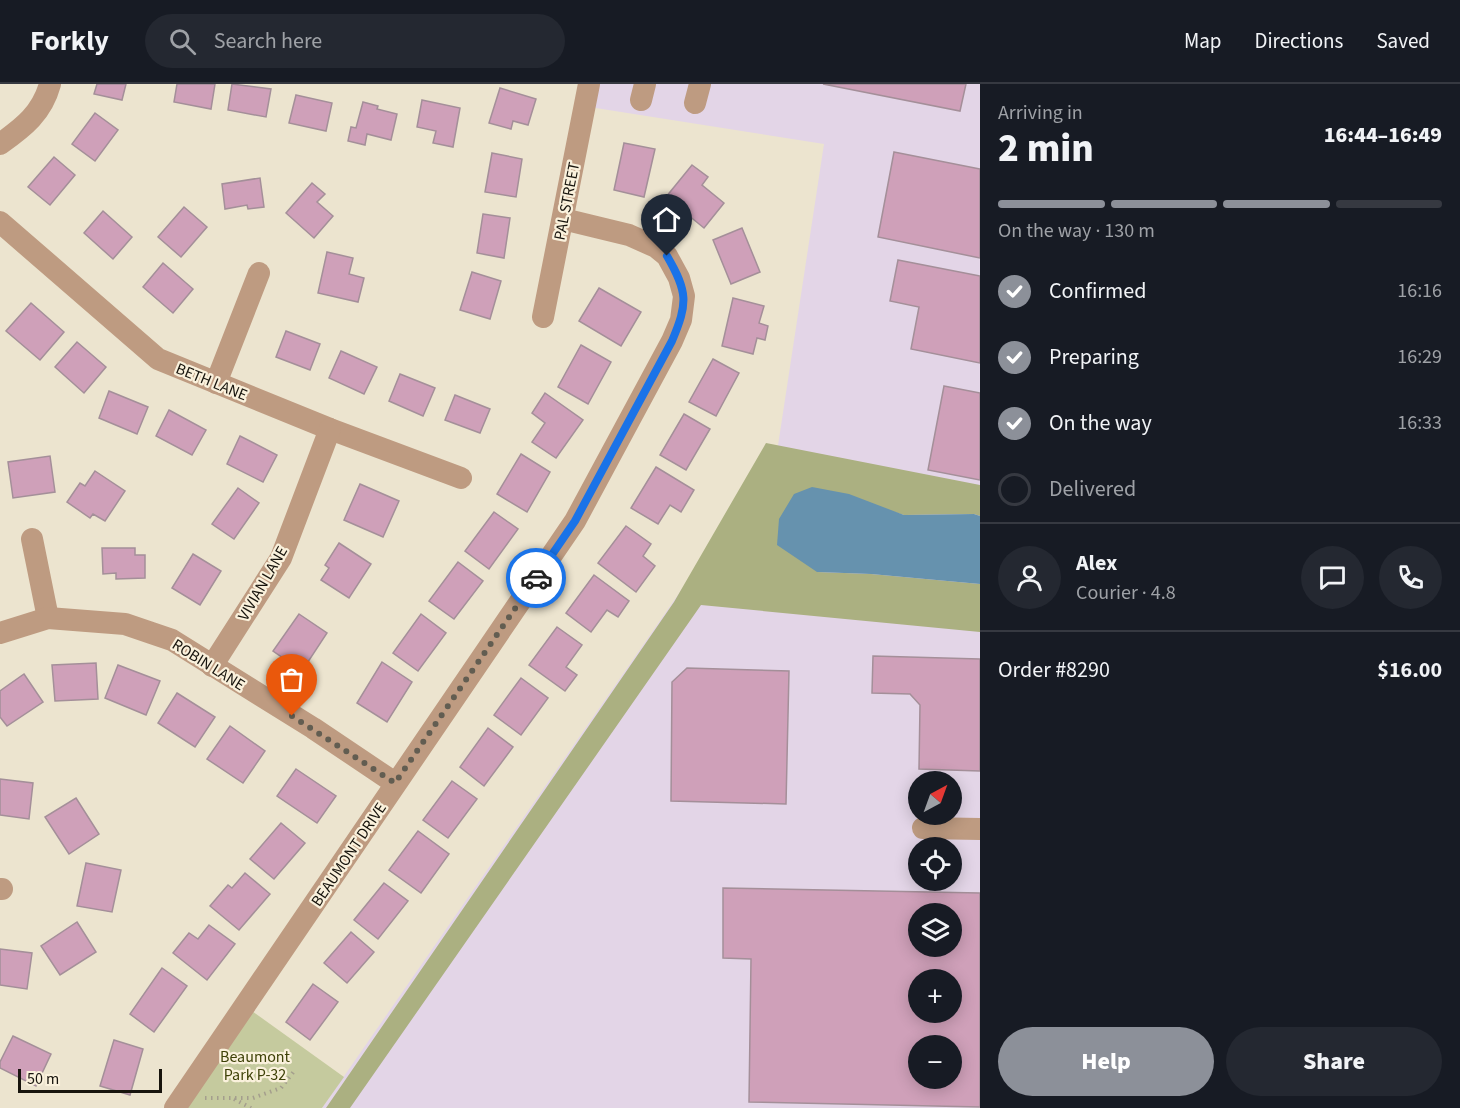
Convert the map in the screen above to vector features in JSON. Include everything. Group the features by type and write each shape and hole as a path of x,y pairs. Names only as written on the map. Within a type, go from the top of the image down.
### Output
{"street":[{"path":"0,144 27,125 40,109 50,84"},
{"name":"PAL STREET","path":"543,317 589,84"},
{"name":"BEAUMONT DRIVE","path":"175,1108 575,521 672,341 681,320 684,296 680,278 667,256 656,247 629,235 563,219"},
{"name":"BETH LANE","path":"0,222 158,359 330,429 461,478"},
{"path":"216,383 259,273"},
{"name":"VIVIAN LANE","path":"212,666 281,558 330,429"},
{"path":"32,539 48,618"},
{"name":"ROBIN LANE","path":"0,633 48,618 125,624 172,639 395,783"},
{"path":"923,828 980,829"}],"path":[{"path":"188,1089 207,1099 254,1098 281,1088 295,1070"},
{"path":"231,1097 251,1108"}],"shaded area":[{"path":"587,84 980,84 980,1108 322,1108 777,452 824,144 583,106"}],"green space":[{"path":"766,443 980,485 980,516 974,514 904,515 894,512 817,572 871,574 980,584 980,632 701,605 350,1108 326,1108 674,602"},
{"name":"Beaumont Park P-32","path":"245,1006 344,1077 322,1108 175,1108"}],"water":[{"path":"812,487 849,494 904,515 974,514 980,516 980,584 871,574 817,572 777,545 779,519 794,494"}],"building":[{"path":"97,84 126,84 122,100 94,94"},
{"path":"177,84 215,84 211,109 174,102"},
{"path":"232,84 271,89 266,117 228,110"},
{"path":"823,84 966,84 960,111"},
{"path":"500,88 536,99 528,125 513,121 511,129 489,123"},
{"path":"296,95 332,103 326,131 289,123"},
{"path":"422,100 460,108 453,147 433,143 436,131 417,127"},
{"path":"363,102 378,106 377,109 397,114 391,140 367,134 365,145 348,141 351,127 356,128"},
{"path":"95,113 118,130 95,161 72,144"},
{"path":"624,143 655,149 644,197 614,190"},
{"path":"894,152 980,169 980,258 878,237"},
{"path":"492,153 522,159 516,197 485,192"},
{"path":"54,157 75,175 50,205 28,187"},
{"path":"692,165 708,177 702,185 724,203 704,228 666,197"},
{"path":"260,178 264,207 248,209 247,205 225,209 222,184"},
{"path":"312,183 325,194 317,202 333,216 314,238 286,213"},
{"path":"184,207 207,227 181,257 158,237"},
{"path":"103,211 132,237 113,259 84,233"},
{"path":"483,214 510,218 504,258 477,253"},
{"path":"742,228 760,272 731,284 713,240"},
{"path":"327,252 353,258 349,274 364,278 358,302 318,293"},
{"path":"898,260 980,276 980,363 911,349 919,307 890,301"},
{"path":"163,263 193,289 173,313 143,287"},
{"path":"472,272 501,281 490,319 460,310"},
{"path":"599,288 641,312 621,346 579,321"},
{"path":"733,298 764,306 759,323 768,326 765,340 757,338 753,354 722,346"},
{"path":"31,303 64,332 40,360 6,331"},
{"path":"286,331 320,344 310,370 276,357"},
{"path":"77,342 106,367 84,393 55,367"},
{"path":"581,345 611,362 588,404 558,387"},
{"path":"341,351 377,367 364,394 329,378"},
{"path":"713,359 739,373 716,416 689,402"},
{"path":"400,374 435,388 423,416 389,401"},
{"path":"944,386 980,393 980,480 928,470"},
{"path":"109,391 148,407 137,434 99,418"},
{"path":"545,393 583,420 556,458 532,442 545,423 532,413"},
{"path":"455,395 490,409 480,433 445,420"},
{"path":"169,410 206,430 192,455 156,436"},
{"path":"684,414 710,429 686,470 660,455"},
{"path":"240,436 277,455 263,482 227,464"},
{"path":"521,454 550,472 527,512 497,494"},
{"path":"50,456 55,492 13,498 8,462"},
{"path":"656,467 694,490 681,512 670,505 658,524 631,508"},
{"path":"95,471 125,491 105,521 93,514 90,518 67,502 80,483 85,486"},
{"path":"360,484 399,501 383,537 344,520"},
{"path":"238,488 259,503 234,539 212,524"},
{"path":"494,512 518,529 489,569 465,551"},
{"path":"626,526 651,544 643,556 655,566 636,592 598,563"},
{"path":"339,543 371,564 349,598 321,580 329,568 325,565"},
{"path":"102,548 135,548 135,555 145,555 145,578 116,579 116,573 103,574"},
{"path":"193,554 221,571 200,605 172,588"},
{"path":"458,562 483,581 454,619 429,601"},
{"path":"594,575 629,601 618,617 607,610 591,632 566,613"},
{"path":"299,614 327,633 302,671 273,651"},
{"path":"421,614 446,633 418,671 393,653"},
{"path":"557,627 582,645 566,667 577,675 565,691 529,665"},
{"path":"873,656 980,659 980,771 919,769 920,705 910,694 872,693"},
{"path":"382,662 412,682 387,722 357,703"},
{"path":"96,663 98,699 55,701 52,665"},
{"path":"118,665 160,681 146,715 105,698"},
{"path":"687,668 789,671 786,804 671,801 672,682"},
{"path":"24,674 43,702 7,726 0,717 0,691"},
{"path":"521,678 548,698 521,735 494,715"},
{"path":"177,693 215,717 195,747 158,723"},
{"path":"230,726 265,751 243,783 207,759"},
{"path":"488,728 513,747 484,786 460,767"},
{"path":"296,769 336,796 317,823 277,796"},
{"path":"0,779 33,783 29,819 0,815"},
{"path":"452,781 477,799 448,838 423,820"},
{"path":"76,798 99,834 69,854 45,817"},
{"path":"281,823 305,843 274,879 250,859"},
{"path":"418,831 449,854 421,893 389,870"},
{"path":"86,863 121,870 112,912 77,906"},
{"path":"245,873 270,894 239,930 210,906 228,885 232,888"},
{"path":"384,883 408,901 378,939 354,920"},
{"path":"723,888 980,893 980,1107 749,1102 751,959 723,958"},
{"path":"77,922 96,952 60,975 41,946"},
{"path":"209,925 235,944 207,980 173,953 189,933 198,939"},
{"path":"351,932 374,952 347,983 324,963"},
{"path":"0,949 32,953 27,989 0,985"},
{"path":"162,968 187,986 154,1032 130,1014"},
{"path":"313,984 338,1002 310,1040 286,1022"},
{"path":"13,1036 51,1054 36,1086 0,1068 0,1062"},
{"path":"114,1040 143,1049 130,1095 100,1086"}],"way so far":[{"path":"292,716 395,783 536,578"}],"route":[{"path":"536,578 575,521 672,341 681,320 684,296 680,278 667,256"}]}
